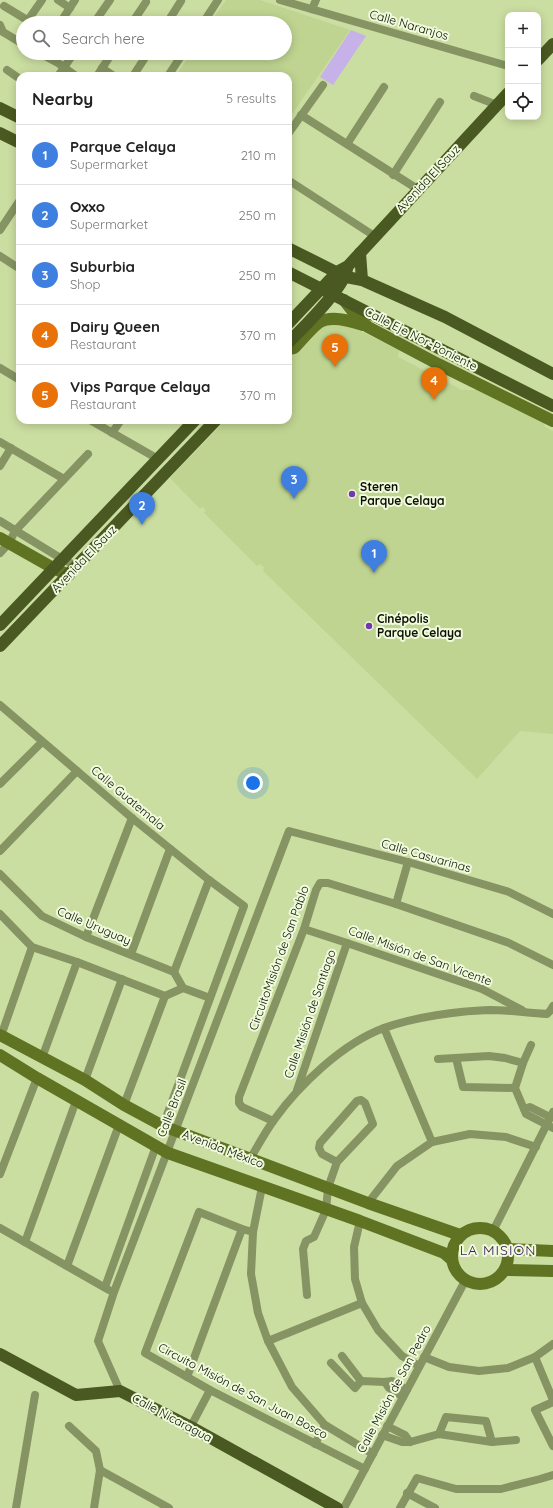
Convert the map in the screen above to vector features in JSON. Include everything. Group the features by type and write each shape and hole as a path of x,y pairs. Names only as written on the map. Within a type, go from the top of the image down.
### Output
{"main road":[{"path":"541,57 553,44"},
{"name":"Avenida El Sauz","path":"292,340 333,294 344,271 505,96"},
{"path":"0,108 16,116"},
{"path":"0,133 16,141"},
{"path":"292,250 344,271 445,317 553,374"},
{"path":"360,253 362,280"},
{"name":"Calle Eje Nor-Poniente","path":"292,274 553,406"},
{"name":"Avenida El Sauz","path":"292,321 333,294"},
{"name":"Avenida El Sauz","path":"0,625 191,424"},
{"name":"Avenida El Sauz","path":"0,646 212,424"},
{"path":"161,456 175,464"},
{"name":"Calle Nicaragua","path":"0,1354 76,1395 121,1395 189,1429 337,1508"},
{"name":"Calle Nicaragua","path":"0,1362 75,1403 121,1395"},
{"name":"Calle Nicaragua","path":"189,1429 325,1508"}],"street":[{"path":"33,16 42,0"},
{"path":"58,0 70,8"},
{"path":"65,16 75,0"},
{"path":"99,16 110,0"},
{"path":"208,16 218,0"},
{"name":"Calle Naranjos","path":"280,0 505,65"},
{"path":"312,10 316,0"},
{"path":"171,16 181,1"},
{"path":"137,16 146,2"},
{"path":"4,5 21,16"},
{"path":"1,31 16,40"},
{"path":"52,60 70,72"},
{"path":"59,72 61,65 66,60"},
{"path":"100,72 107,60"},
{"path":"136,72 143,60"},
{"path":"171,72 178,60"},
{"path":"102,68 108,72"},
{"path":"7,70 16,76"},
{"path":"292,129 323,85"},
{"path":"347,144 384,87"},
{"path":"474,96 496,105"},
{"path":"393,175 440,102"},
{"path":"302,116 393,175 419,190"},
{"path":"292,183 376,237"},
{"path":"0,230 16,206"},
{"path":"0,256 16,266"},
{"path":"333,294 368,327"},
{"path":"292,348 321,322 347,320 368,327 438,364 553,421"},
{"path":"0,368 16,378"},
{"path":"97,424 112,433 161,456"},
{"path":"112,433 119,424"},
{"path":"0,442 64,478"},
{"path":"0,466 11,448"},
{"path":"0,553 4,540 15,531 88,454"},
{"path":"0,521 62,559 73,570"},
{"path":"4,540 53,568 73,570"},
{"name":"Calle Guatemala","path":"2,710 170,849 244,906 210,998"},
{"path":"0,784 42,742"},
{"path":"0,850 77,771"},
{"path":"86,937 132,818"},
{"name":"Calle Casuarinas","path":"289,832 408,862 509,892 553,914"},
{"name":"Calle Brasil","path":"121,1395 98,1341 114,1292 289,832"},
{"path":"131,954 170,849"},
{"path":"396,904 408,862"},
{"name":"Calle Uruguay","path":"0,874 42,916 86,937 174,972"},
{"path":"162,1126 210,998 183,988 174,972 209,880"},
{"name":"CircuitoMisión de San Pablo","path":"274,1121 242,1108 239,1103 239,1097 304,929 316,890 320,883 396,904 509,943 553,965"},
{"path":"0,914 32,947 77,962 165,996 183,988"},
{"name":"Calle Misión de San Vicente","path":"304,929 482,989 525,1011"},
{"name":"Calle Misión de Santiago","path":"296,1092 347,943"},
{"path":"1,1036 32,947"},
{"path":"42,1058 77,962"},
{"path":"85,1080 122,979"},
{"path":"124,1106 165,996"},
{"path":"250,1159 274,1121 296,1092 326,1063 360,1040 384,1028 430,1016 489,1010 525,1011 547,1014 553,1006"},
{"path":"384,1028 432,1142"},
{"name":"Avenida México","path":"1,1036 85,1080 124,1106 162,1126 368,1203 460,1235"},
{"path":"494,1231 551,1120 526,1114 515,1088 523,1063 531,1045"},
{"name":"Avenida México","path":"0,1055 36,1078 168,1153 360,1221 444,1253 451,1259"},
{"path":"438,1059 489,1056 505,1058 523,1063"},
{"path":"456,1058 463,1087 515,1088"},
{"path":"0,1174 36,1078"},
{"path":"307,1295 303,1249 306,1241 314,1237 326,1210 328,1188 337,1162 373,1124 365,1103 361,1100 357,1100 320,1143 319,1148 322,1154 337,1162"},
{"path":"25,1242 76,1101"},
{"path":"142,1138 151,1120"},
{"path":"67,1266 119,1125"},
{"path":"368,1203 397,1166 432,1142 470,1134 506,1137 536,1147"},
{"path":"105,1287 156,1146"},
{"path":"262,1187 253,1232 251,1274 258,1313 268,1341 292,1387 325,1425 373,1454"},
{"name":"Circuito Misión de San Juan Bosco","path":"253,1232 242,1230 199,1212 145,1353 210,1390 365,1469"},
{"path":"360,1221 354,1247 355,1279 362,1303 378,1330 387,1340 402,1356 419,1366"},
{"path":"480,1227 494,1231 503,1239 508,1249 508,1260 505,1270 492,1282 476,1285 465,1281 456,1273 451,1259 453,1246 460,1235 470,1229 480,1227"},
{"path":"0,1228 114,1292"},
{"path":"187,1376 242,1230"},
{"path":"508,1249 553,1251"},
{"path":"505,1270 553,1271"},
{"name":"Calle Misión de San Pedro","path":"344,1508 465,1281"},
{"path":"268,1341 362,1303"},
{"path":"424,1357 449,1367 479,1371 508,1368 535,1358 553,1344"},
{"path":"362,1381 343,1356 333,1364 355,1388 362,1381 392,1381 405,1394"},
{"path":"535,1358 553,1401 535,1410 553,1446"},
{"path":"189,1429 210,1390"},
{"path":"16,1508 35,1395"},
{"path":"439,1434 446,1417 486,1421 492,1442"},
{"path":"315,1444 325,1425"},
{"path":"70,1426 96,1451 100,1470 94,1508"},
{"path":"387,1426 405,1435 410,1442"},
{"path":"382,1435 402,1442 410,1442 439,1434 492,1442 516,1440"},
{"path":"100,1470 169,1508"},
{"path":"400,1508 407,1493 417,1478 456,1489 501,1489 540,1480 553,1475"},
{"path":"407,1493 435,1508"}],"shaded area":[{"path":"226,0 260,0 350,30 292,114 292,72 179,72 186,60 292,60 292,16 215,16"},
{"path":"351,30 366,36 333,85 320,77"},
{"path":"335,324 350,326 399,350 398,357 462,390 482,390 542,419 545,427 553,431 553,734 520,731 477,779 263,571 264,568 260,564 257,566 204,513 206,510 202,507 200,509 170,478 222,424 292,424 292,353 313,331 322,325"}],"place":[{"name":"Vips Parque Celaya","path":"335,367"},
{"name":"Dairy Queen","path":"434,400"},
{"name":"Steren Parque Celaya","path":"352,494"},
{"name":"Suburbia","path":"294,499"},
{"name":"Oxxo","path":"142,525"},
{"name":"Parque Celaya","path":"374,573"},
{"name":"Cinépolis Parque Celaya","path":"369,626"}],"district":[{"name":"LA MISION","path":"498,1250"}]}
